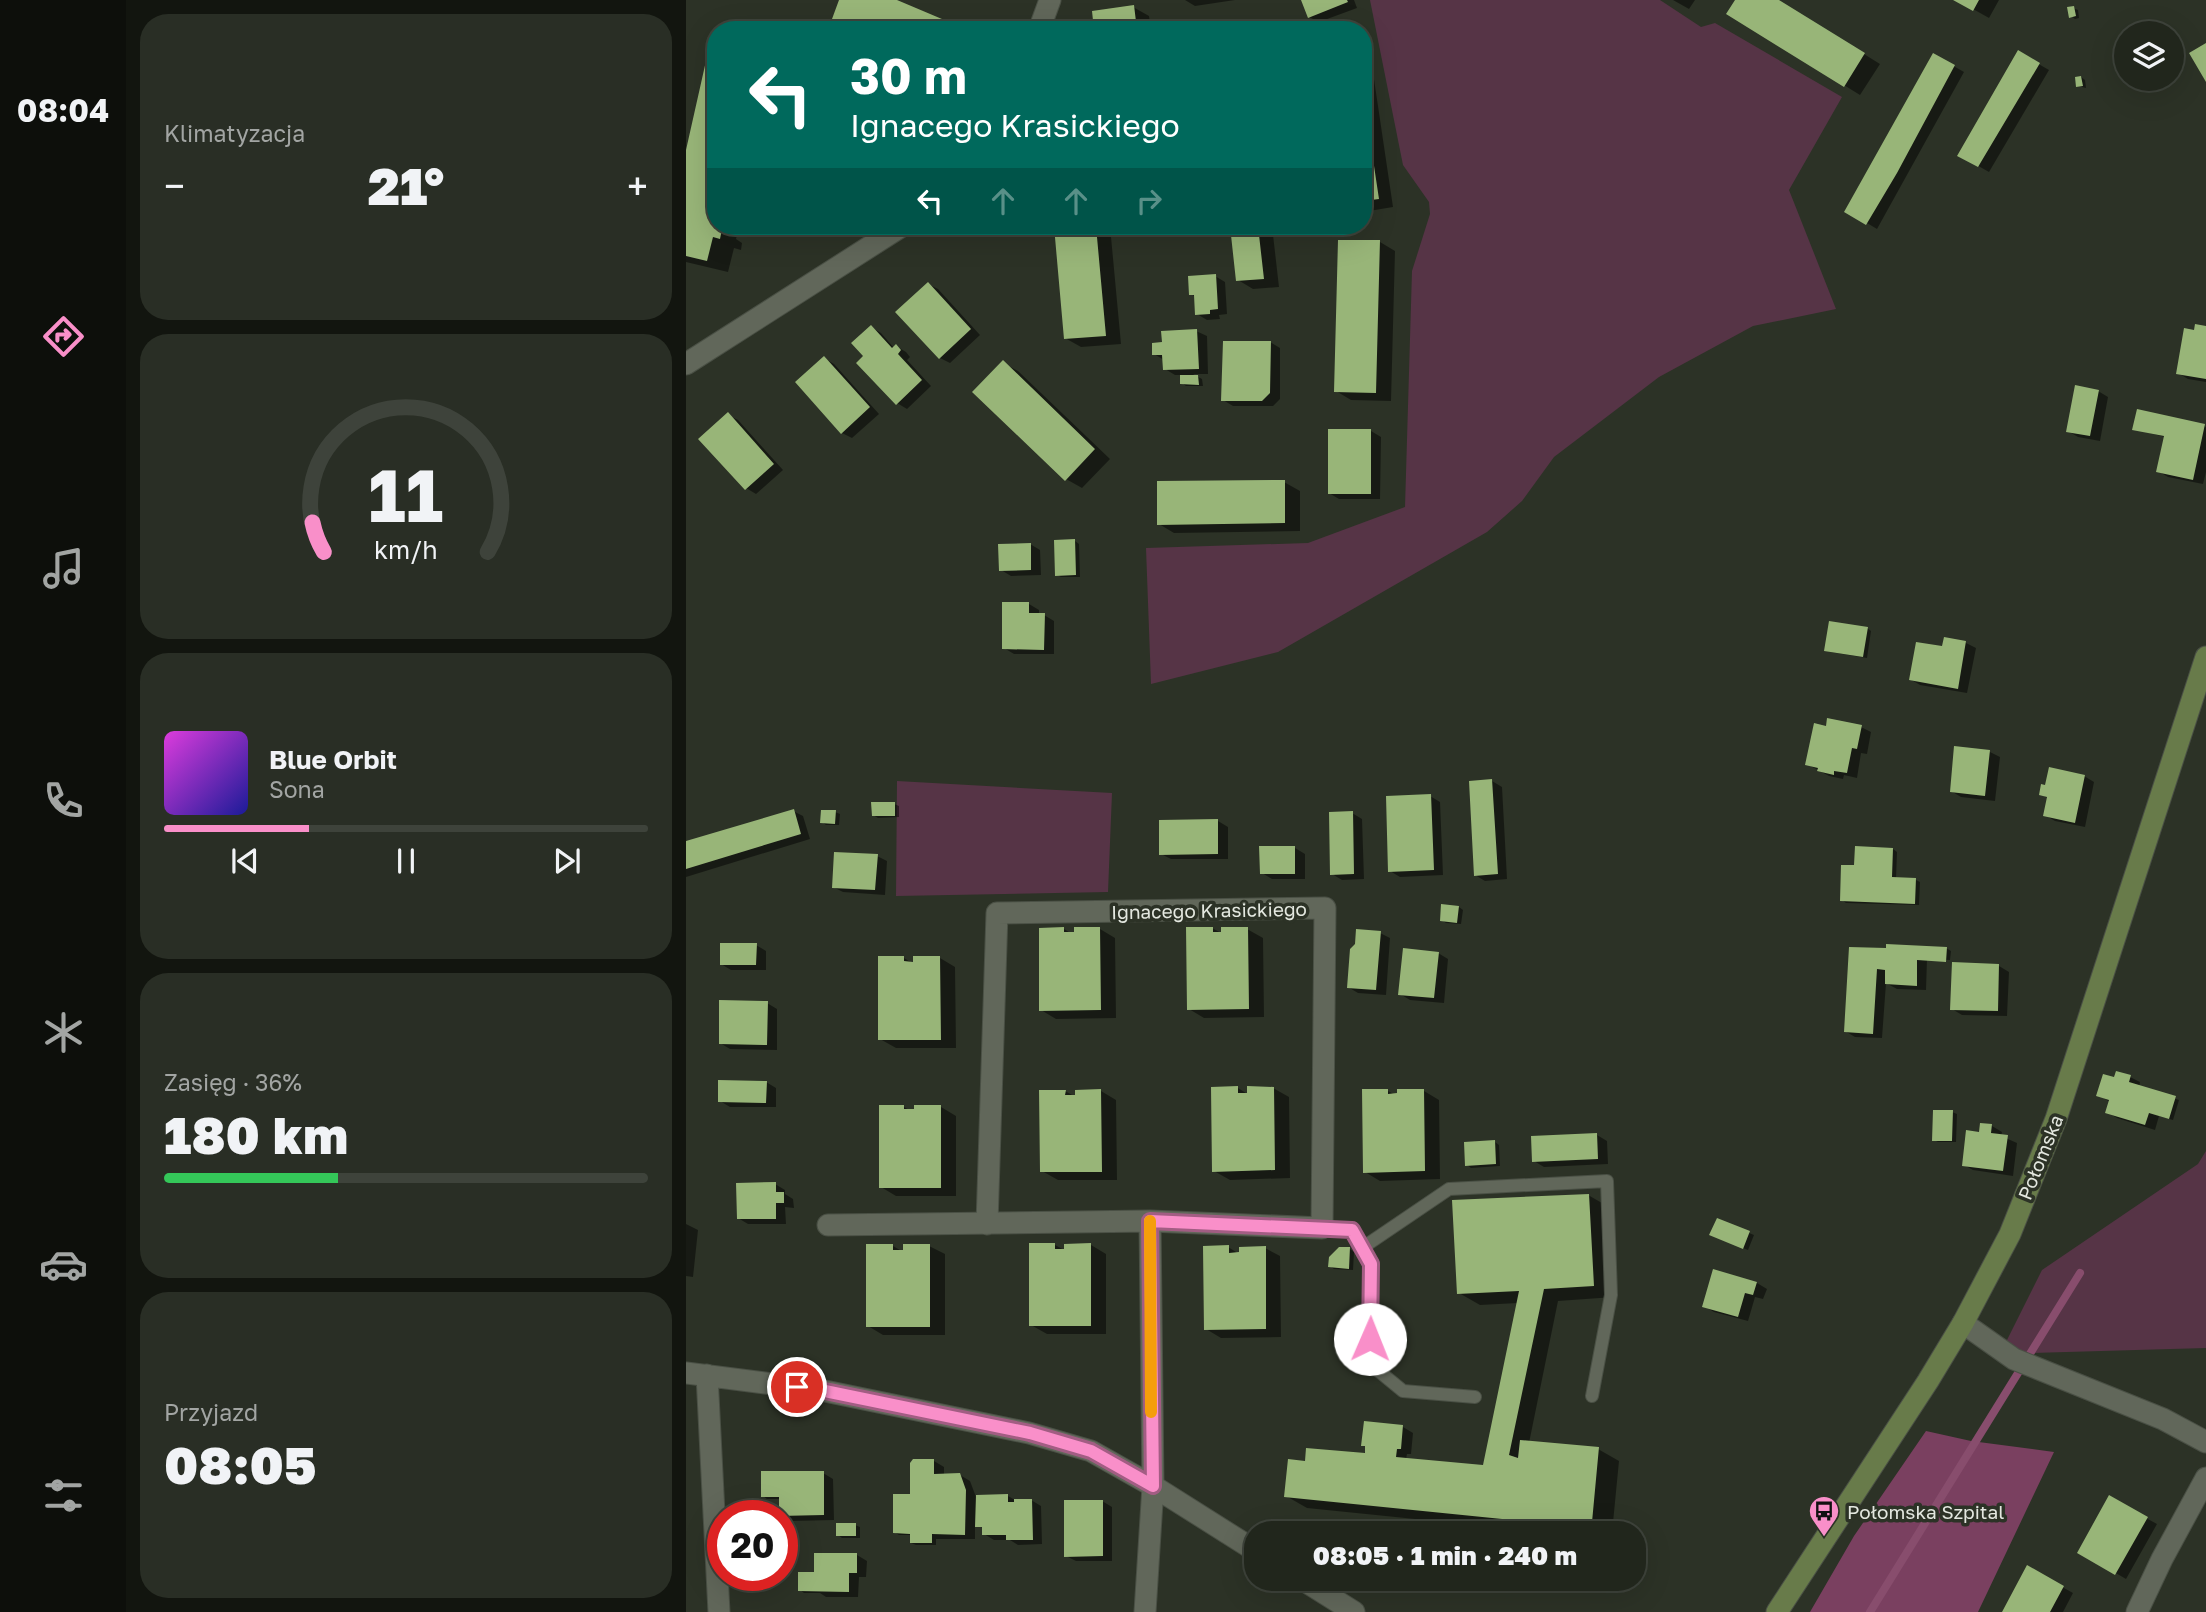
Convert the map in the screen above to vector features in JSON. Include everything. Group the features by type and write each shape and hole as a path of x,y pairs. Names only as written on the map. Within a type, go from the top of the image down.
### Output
{"street":[{"path":"1042,21 1050,0"},
{"path":"686,364 891,235"},
{"name":"Połomska","path":"1777,1612 1928,1381 1963,1323 2010,1234 2056,1119 2206,657"},
{"name":"Ignacego Krasickiego","path":"987,1224 997,912 1325,908 1322,1228"},
{"path":"1145,1612 1153,1486 1150,1221"},
{"path":"828,1225 1150,1221 1322,1228"},
{"path":"1963,1323 2014,1359 2163,1419 2206,1442"},
{"path":"719,1612 696,1374 820,1390 1030,1433 1091,1451 1153,1486 1244,1543"},
{"path":"2137,1612 2206,1478"},
{"path":"1321,1591 1354,1612"}],"lane":[{"path":"1362,1248 1449,1189 1607,1181 1611,1295 1592,1396"},
{"path":"1322,1228 1352,1230 1371,1264 1369,1363 1403,1391 1475,1397"}],"shaded area":[{"path":"1370,0 1660,0 1701,27 1715,23 1842,97 1789,190 1836,309 1753,326 1659,377 1554,457 1522,501 1487,532 1278,652 1151,684 1146,548 1308,543 1405,507 1412,271 1430,214 1429,202 1403,165"},
{"path":"897,781 1112,793 1108,892 896,896"},
{"path":"2206,1151 2206,1348 2000,1354 2042,1270 2198,1164"},
{"path":"1926,1431 1971,1441 2054,1452 1978,1612 1810,1612 1854,1536"}],"building":[{"path":"839,0 897,0 947,21 837,21 832,19"},
{"path":"1301,0 1347,0 1348,2 1308,18"},
{"path":"1735,0 1779,0 1865,53 1844,87 1726,14"},
{"path":"1953,0 1979,0 1973,11"},
{"path":"1134,5 1136,21 1093,21 1092,11"},
{"path":"2074,6 2076,16 2069,18 2067,7"},
{"path":"2206,43 2206,82 2189,53"},
{"path":"2018,50 2040,63 1978,167 1957,156"},
{"path":"1933,53 1955,65 1866,225 1844,212"},
{"path":"707,56 707,235 721,235 720,239 713,237 707,261 686,256 686,150"},
{"path":"2081,76 2083,86 2076,87 2075,77"},
{"path":"1372,152 1379,199 1372,200"},
{"path":"1055,235 1097,235 1106,336 1064,339"},
{"path":"1231,235 1259,235 1264,279 1236,281"},
{"path":"1338,240 1380,240 1376,393 1334,392"},
{"path":"1216,274 1218,309 1210,310 1210,314 1195,315 1194,295 1189,295 1188,276"},
{"path":"928,282 971,329 939,359 895,312"},
{"path":"2195,324 2206,326 2206,379 2176,374 2184,328 2194,330"},
{"path":"871,325 892,348 896,344 901,350 898,354 922,380 896,405 856,363 863,356 851,343"},
{"path":"1197,329 1199,369 1163,370 1162,355 1152,355 1152,343 1162,342 1161,331"},
{"path":"1223,341 1271,341 1270,393 1262,401 1221,401"},
{"path":"824,356 870,407 841,434 795,382"},
{"path":"1003,360 1095,449 1065,481 972,392"},
{"path":"1180,375 1198,375 1199,385 1180,384"},
{"path":"2075,385 2099,390 2090,436 2066,432"},
{"path":"2137,409 2205,424 2193,480 2156,472 2164,436 2132,430"},
{"path":"728,412 774,464 745,490 698,439"},
{"path":"1328,429 1371,429 1371,494 1328,494"},
{"path":"1285,480 1285,523 1157,525 1157,481"},
{"path":"1075,539 1076,575 1055,576 1054,540"},
{"path":"1031,543 1031,570 999,571 998,544"},
{"path":"1002,602 1029,602 1029,613 1045,613 1044,650 1002,649"},
{"path":"1829,621 1868,627 1863,657 1824,651"},
{"path":"1944,637 1966,641 1958,689 1909,680 1916,642 1942,646"},
{"path":"1827,718 1862,725 1857,749 1852,748 1847,773 1834,771 1834,775 1805,765 1814,723 1826,726"},
{"path":"1954,746 1990,750 1985,796 1950,792"},
{"path":"2049,767 2085,775 2075,823 2043,816 2047,797 2039,795 2041,784 2045,785"},
{"path":"1492,779 1498,874 1474,876 1469,781"},
{"path":"1431,794 1434,870 1388,872 1386,796"},
{"path":"871,802 895,802 895,816 872,816"},
{"path":"794,809 801,834 686,869 686,841"},
{"path":"821,810 836,810 835,824 820,823"},
{"path":"1353,811 1354,874 1330,875 1329,812"},
{"path":"1218,819 1218,854 1159,855 1159,820"},
{"path":"1259,846 1295,846 1295,874 1260,874"},
{"path":"1855,846 1893,848 1892,877 1916,878 1915,904 1840,901 1841,865 1854,865"},
{"path":"834,852 878,854 875,890 832,888"},
{"path":"1441,904 1459,906 1457,923 1440,921"},
{"path":"1064,927 1064,932 1074,932 1074,927 1100,927 1101,1010 1039,1011 1039,928"},
{"path":"1186,927 1213,927 1213,932 1221,932 1221,927 1248,927 1249,1009 1187,1010"},
{"path":"1356,929 1381,931 1376,990 1347,988 1350,949 1355,944"},
{"path":"720,943 757,943 756,965 720,965"},
{"path":"1886,944 1947,947 1946,962 1917,960 1917,986 1885,984 1885,970 1877,969 1873,1034 1844,1032 1849,947 1886,948"},
{"path":"1403,948 1439,952 1434,998 1398,995"},
{"path":"878,956 904,956 904,961 913,962 913,956 940,956 941,1040 878,1040"},
{"path":"1952,962 1999,964 1998,1011 1950,1010"},
{"path":"719,1000 768,1001 767,1045 719,1044"},
{"path":"2116,1071 2131,1075 2129,1082 2176,1096 2169,1119 2149,1113 2145,1125 2105,1113 2109,1100 2096,1096 2103,1074 2114,1077"},
{"path":"718,1080 767,1081 766,1103 718,1102"},
{"path":"1238,1086 1238,1093 1247,1093 1247,1086 1274,1087 1275,1170 1212,1172 1211,1087"},
{"path":"1101,1089 1102,1172 1040,1172 1039,1090 1066,1090 1065,1095 1075,1095 1075,1090"},
{"path":"1362,1089 1388,1089 1388,1094 1397,1093 1397,1089 1424,1089 1425,1171 1363,1173"},
{"path":"879,1105 904,1105 904,1109 914,1109 914,1105 941,1105 941,1188 879,1188"},
{"path":"1933,1110 1953,1110 1952,1141 1932,1141"},
{"path":"1980,1123 1992,1124 1991,1133 2008,1135 2003,1171 1962,1166 1966,1130 1979,1132"},
{"path":"1597,1133 1598,1159 1532,1162 1531,1136"},
{"path":"1495,1140 1496,1164 1465,1166 1464,1142"},
{"path":"776,1182 776,1192 784,1192 784,1203 776,1203 776,1219 737,1219 736,1183"},
{"path":"1589,1194 1594,1286 1544,1289 1509,1455 1518,1458 1520,1440 1599,1447 1592,1521 1512,1521 1284,1497 1288,1459 1305,1461 1306,1448 1365,1453 1365,1446 1361,1446 1364,1421 1403,1425 1401,1449 1397,1449 1396,1457 1483,1465 1519,1291 1457,1294 1452,1200"},
{"path":"1717,1218 1750,1231 1743,1249 1709,1235"},
{"path":"1029,1243 1055,1243 1055,1249 1064,1249 1064,1244 1091,1243 1091,1326 1029,1326"},
{"path":"866,1244 893,1244 893,1250 903,1250 903,1244 930,1244 930,1327 866,1327"},
{"path":"1229,1245 1229,1253 1239,1252 1239,1247 1266,1246 1266,1329 1204,1330 1203,1246"},
{"path":"1339,1247 1350,1247 1349,1269 1328,1267 1329,1257"},
{"path":"1713,1269 1757,1282 1753,1295 1745,1293 1738,1317 1702,1307"},
{"path":"913,1459 934,1459 934,1474 960,1473 966,1490 965,1535 932,1534 932,1543 910,1543 910,1534 893,1533 893,1494 910,1494 910,1463"},
{"path":"761,1471 824,1471 824,1515 798,1516 798,1500 761,1497"},
{"path":"1008,1494 1008,1502 1014,1502 1014,1499 1032,1499 1033,1540 1006,1540 1006,1535 982,1535 982,1527 975,1527 976,1495"},
{"path":"2109,1495 2148,1517 2115,1575 2077,1553"},
{"path":"1064,1500 1103,1500 1103,1556 1064,1557"},
{"path":"836,1523 856,1523 856,1536 836,1536"},
{"path":"814,1553 857,1553 857,1573 849,1573 849,1592 798,1591 798,1572 814,1572"},
{"path":"2027,1565 2064,1586 2050,1612 2002,1612"}],"waterway":[{"path":"1870,1612 2080,1273"}],"slow traffic":[{"path":"1150,1221 1151,1412"}],"place":[{"name":"Połomska Szpital","path":"1824,1538"}],"route":[{"path":"797,1387 1030,1433 1091,1451 1153,1486 1150,1221 1352,1230 1371,1264 1370,1339"}]}
